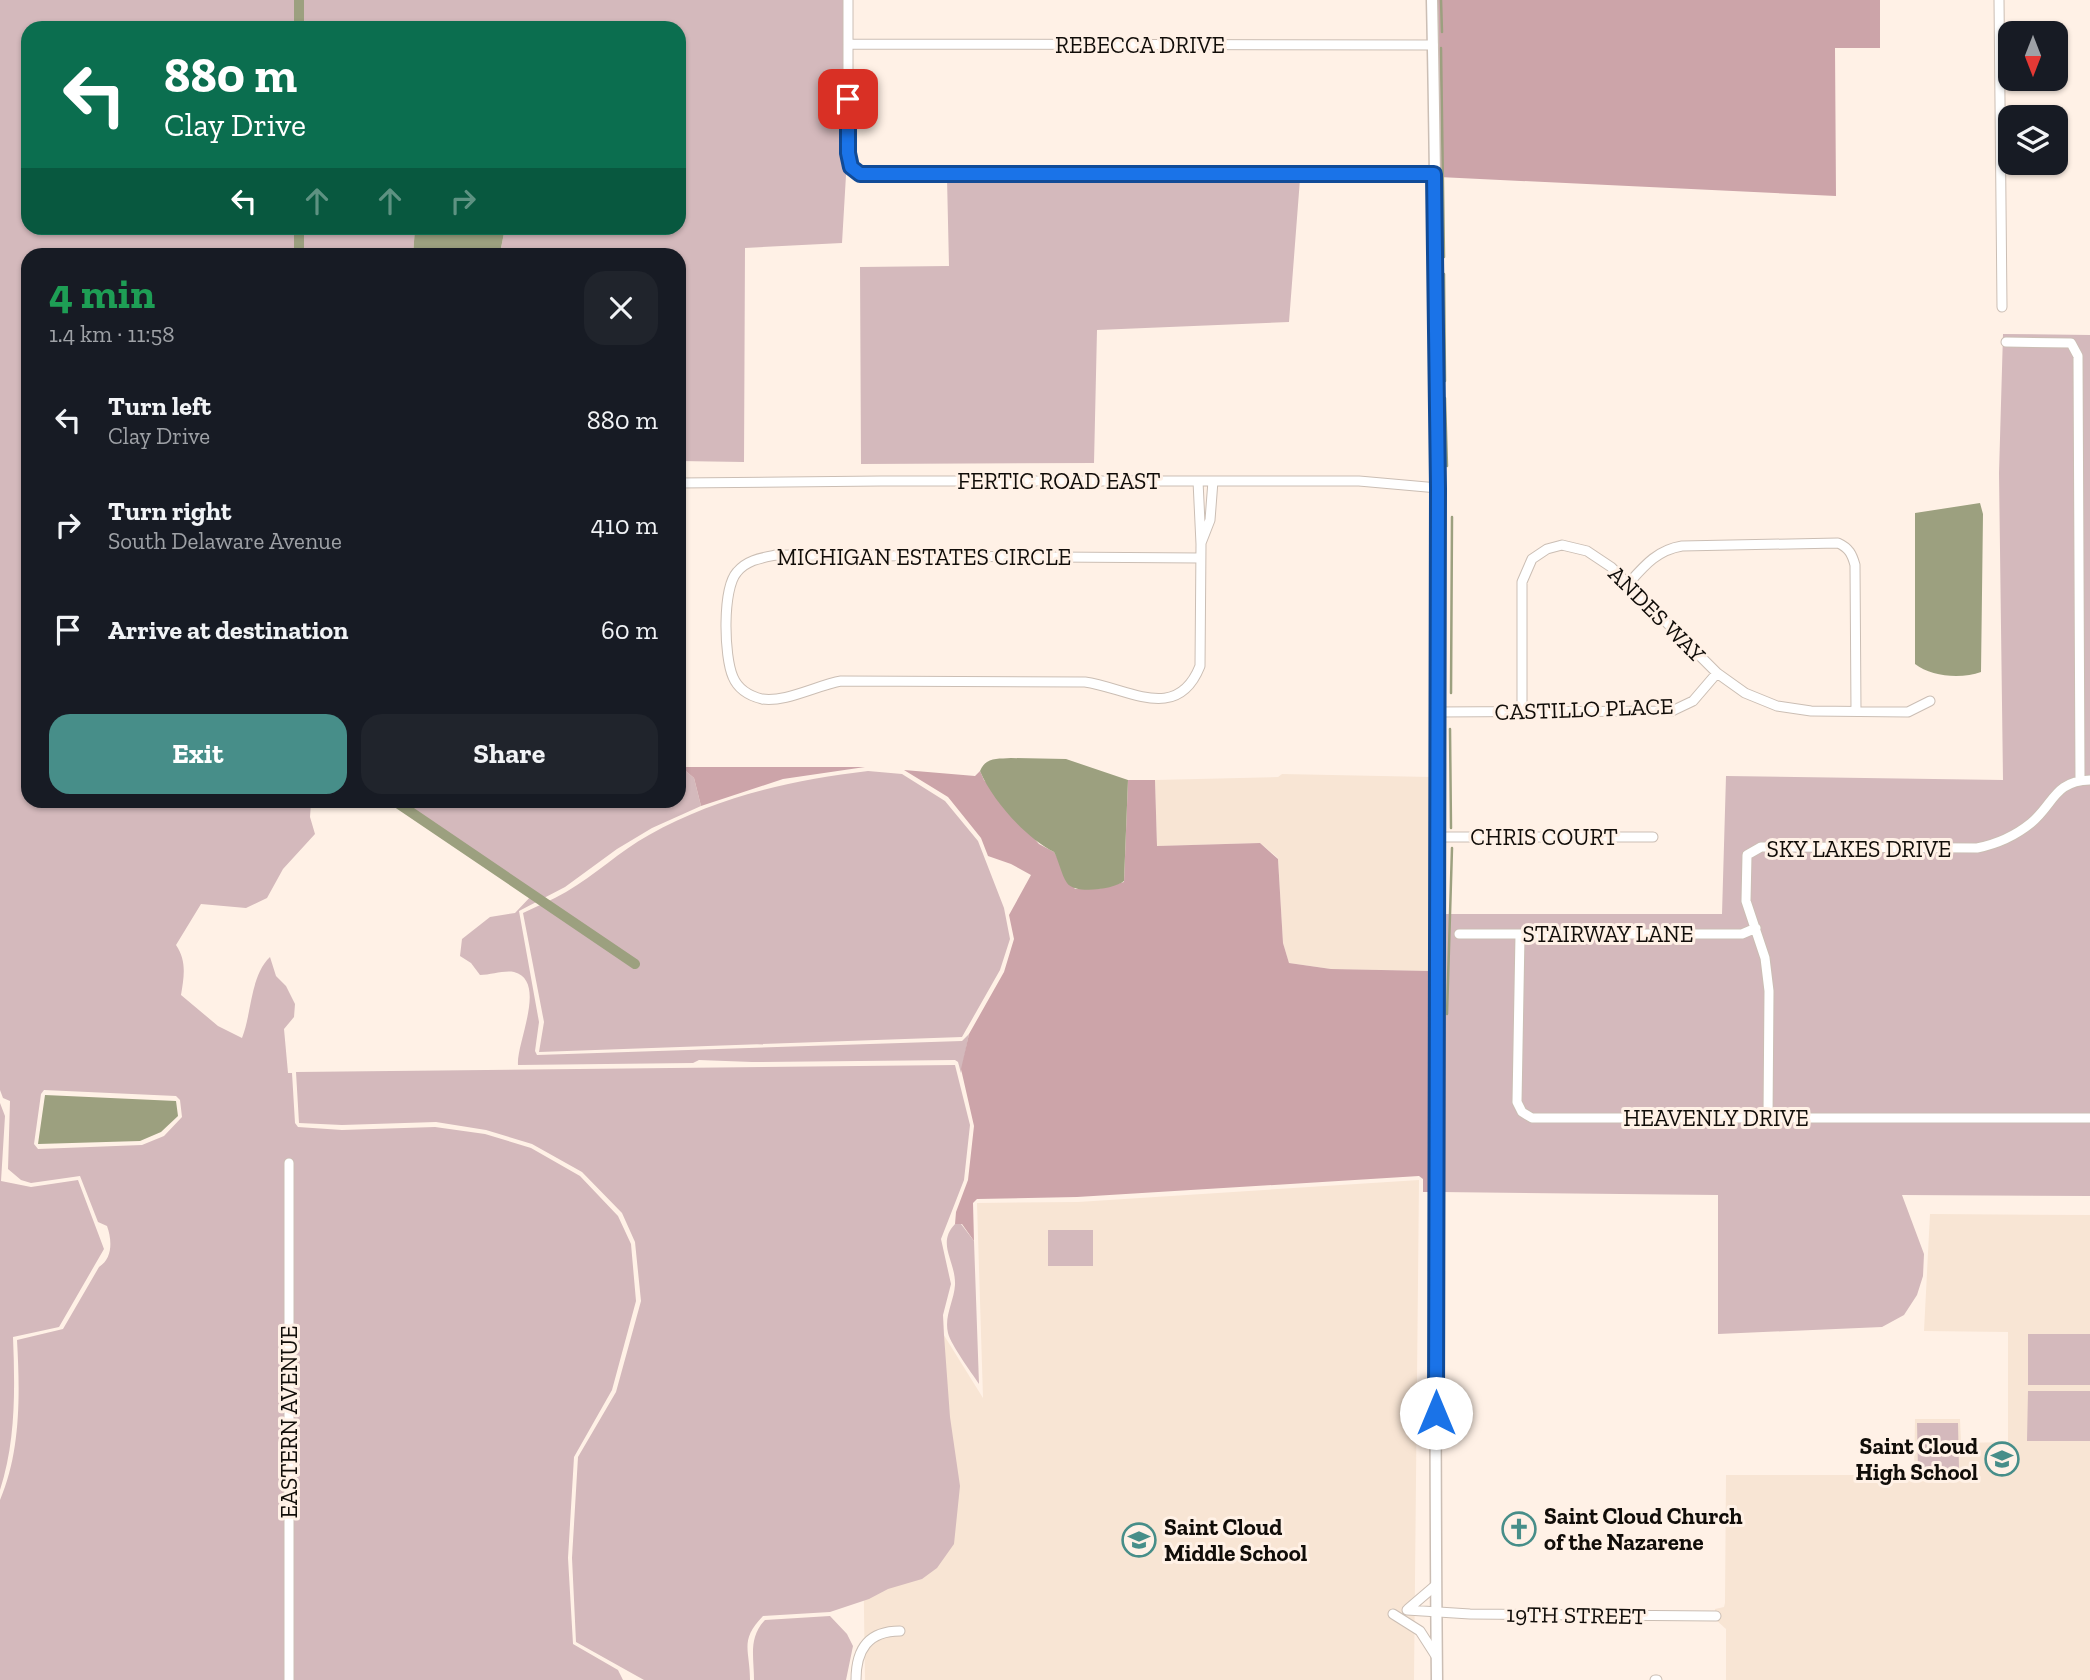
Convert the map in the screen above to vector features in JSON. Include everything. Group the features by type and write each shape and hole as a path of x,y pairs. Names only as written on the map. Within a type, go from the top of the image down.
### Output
{"street":[{"path":"848,0 848,153 851,167 860,174 1434,174"},
{"path":"1432,0 1438,488 1437,1680"},
{"path":"1999,0 2002,307"},
{"name":"REBECCA DRIVE","path":"848,44 1433,45"},
{"path":"2006,342 2071,343 2078,356 2085,780"},
{"path":"2078,402 2090,402"},
{"name":"MICHIGAN ESTATES CIRCLE","path":"1198,481 1201,544 1200,666 1194,682 1170,698 1148,698 1085,682 841,681 783,698 764,699 746,694 733,680 727,661 727,600 730,582 737,571 752,559 776,555 1200,558"},
{"name":"MICHIGAN ESTATES CIRCLE","path":"1201,544 1210,520 1213,481"},
{"name":"FERTIC ROAD EAST","path":"686,483 1359,481 1438,488"},
{"name":"ANDES WAY","path":"1522,712 1522,582 1532,559 1556,546 1578,547 1611,567 1717,673 1745,693 1777,706 1811,711 1908,712 1930,701"},
{"path":"1628,584 1647,562 1667,549 1682,546 1844,546 1852,553 1855,565 1856,711"},
{"name":"CASTILLO PLACE","path":"1437,712 1672,711 1693,701 1717,673"},
{"name":"SKY LAKES DRIVE","path":"1768,1118 1769,991 1765,958 1746,901 1747,855 1761,848 1986,846 2014,835 2033,821 2054,794 2066,785 2085,780"},
{"name":"CHRIS COURT","path":"1436,837 1653,837"},
{"name":"STAIRWAY LANE","path":"1459,934 1742,933 1756,928"},
{"name":"HEAVENLY DRIVE","path":"1520,935 1517,1102 1522,1112 1532,1118 2090,1118"},
{"name":"EASTERN AVENUE","path":"289,1163 289,1680"},
{"path":"1436,1585 1418,1603 1393,1614 1419,1631 1436,1656"},
{"name":"19TH STREET","path":"1407,1610 1436,1613 1716,1616"},
{"path":"856,1680 856,1665 865,1643 882,1632 900,1631"}],"shaded area":[{"path":"0,0 844,0 846,175 842,243 745,248 744,462 686,461 686,248 501,248 504,235 686,235 686,21 21,21 21,235 414,235 414,248 21,248 21,808 311,808 315,834 283,869 267,898 246,908 201,904 176,945 183,963 181,995 218,1026 242,1038 255,984 263,965 270,957 276,976 286,986 295,1004 294,1017 284,1029 288,1073 292,1073 295,1123 298,1127 342,1130 435,1127 485,1134 531,1148 580,1176 618,1216 631,1244 636,1301 612,1390 574,1457 568,1558 573,1644 618,1670 623,1680 0,1680 0,1500 12,1462 15,1442 19,1380 17,1340 63,1329 99,1267 107,1259 110,1243 107,1226 98,1222 80,1176 31,1183 21,1180 8,1169 10,1101 3,1098 0,1090","holes":["44,1090 176,1096 180,1100 182,1117 164,1136 142,1145 38,1149 34,1144 41,1094"]},
{"path":"1436,0 1880,0 1880,48 1835,48 1836,196 1439,177"},
{"path":"947,178 1300,179 1289,322 1097,330 1094,463 861,464 860,267 949,266"},
{"path":"414,235 504,235 501,248 414,248"},
{"path":"2003,334 2090,335 2090,1196 1902,1195 1924,1254 1923,1276 1917,1295 1904,1315 1882,1327 1718,1334 1718,1195 1440,1192 1440,914 1722,914 1726,776 2003,780 1999,473"},
{"path":"1980,503 1983,514 1981,672 1956,676 1929,672 1915,664 1915,513"},
{"path":"1011,758 1066,759 1128,780 1124,881 1095,890 1078,889 1067,883 1054,852 1021,828 993,794 980,771 989,761"},
{"path":"686,767 865,767 783,779 701,806 694,778 686,771"},
{"path":"904,770 975,776 980,771 984,780 1039,844 1054,852 1075,889 1098,889 1124,882 1128,780 1155,780 1157,846 1260,843 1278,859 1283,943 1289,963 1331,969 1431,971 1428,1192 1423,1192 1423,1179 1419,1176 1077,1197 977,1199 973,1203 974,1241 962,1224 955,1224 956,1212 968,1180 974,1126 961,1069 969,1034 1004,972 1014,939 1009,915 1031,875 988,856 981,838 948,797"},
{"path":"686,771 694,778 701,806 652,828 617,849 565,887 519,911 539,1022 535,1051 537,1055 962,1041 969,1034 961,1073 955,1060 699,1060 693,1063 518,1065 530,1000 529,987 524,978 514,972 480,975 471,963 460,956 462,939 490,917 515,913 533,894 411,808 686,808"},
{"path":"868,771 902,774 945,801 978,841 1004,908 1010,939 1000,970 962,1037 539,1052 544,1022 523,913 566,892 649,835 701,810 783,785"},
{"path":"1282,774 1431,777 1431,971 1331,969 1289,963 1283,943 1278,858 1260,843 1157,846 1155,780 1278,777"},
{"path":"955,1065 970,1125 964,1180 941,1239 951,1284 943,1315 950,1417 960,1486 954,1544 937,1568 922,1579 888,1589 869,1599 830,1612 763,1616 748,1639 750,1680 644,1680 576,1642 572,1558 578,1457 616,1392 641,1301 635,1242 622,1213 582,1172 532,1144 486,1130 436,1122 342,1125 299,1123 296,1072"},
{"path":"45,1095 176,1101 178,1116 161,1132 140,1141 38,1144"},
{"path":"0,1103 5,1116 1,1181 31,1187 78,1180 104,1249 59,1327 13,1337 12,1434 0,1490"},
{"name":"Saint Cloud Middle School","path":"1419,1180 1414,1680 865,1680 858,1197 983,1398 977,1203 1078,1202"},
{"name":"Saint Cloud High School","path":"1930,1214 2090,1215 2090,1680 1726,1680 1726,1629 1716,1620 1715,1609 1724,1607 1725,1603 1726,1475 1914,1475 1915,1419 1960,1419 1961,1443 2008,1442 2008,1332 1924,1331"},
{"path":"955,1224 961,1224 974,1241 979,1384 948,1333 947,1321 955,1276 947,1239"},
{"path":"1048,1230 1093,1230 1093,1266 1048,1266"},
{"path":"2028,1334 2090,1334 2090,1385 2028,1385"},
{"path":"2028,1391 2090,1391 2090,1441 2027,1441"},
{"path":"1917,1423 1958,1423 1959,1469 1918,1469"},
{"path":"830,1616 847,1634 853,1646 846,1680 754,1680 754,1641 765,1620"}],"waterway":[{"path":"299,0 299,21"},
{"path":"1441,0 1442,32"},
{"path":"1441,48 1444,257"},
{"path":"299,235 299,248"},
{"path":"1444,274 1445,381"},
{"path":"1445,398 1447,466"},
{"path":"1451,693 1452,517"},
{"path":"1450,729 1451,828"},
{"path":"405,808 635,964"},
{"path":"1447,1014 1452,848"}],"place":[{"name":"Saint Cloud High School","path":"2002,1459"},
{"name":"Saint Cloud Church of the Nazarene","path":"1519,1529"},
{"name":"Saint Cloud Middle School","path":"1139,1540"}],"route":[{"path":"848,99 848,153 851,167 860,174 1434,174 1438,488 1436,1413"}]}
